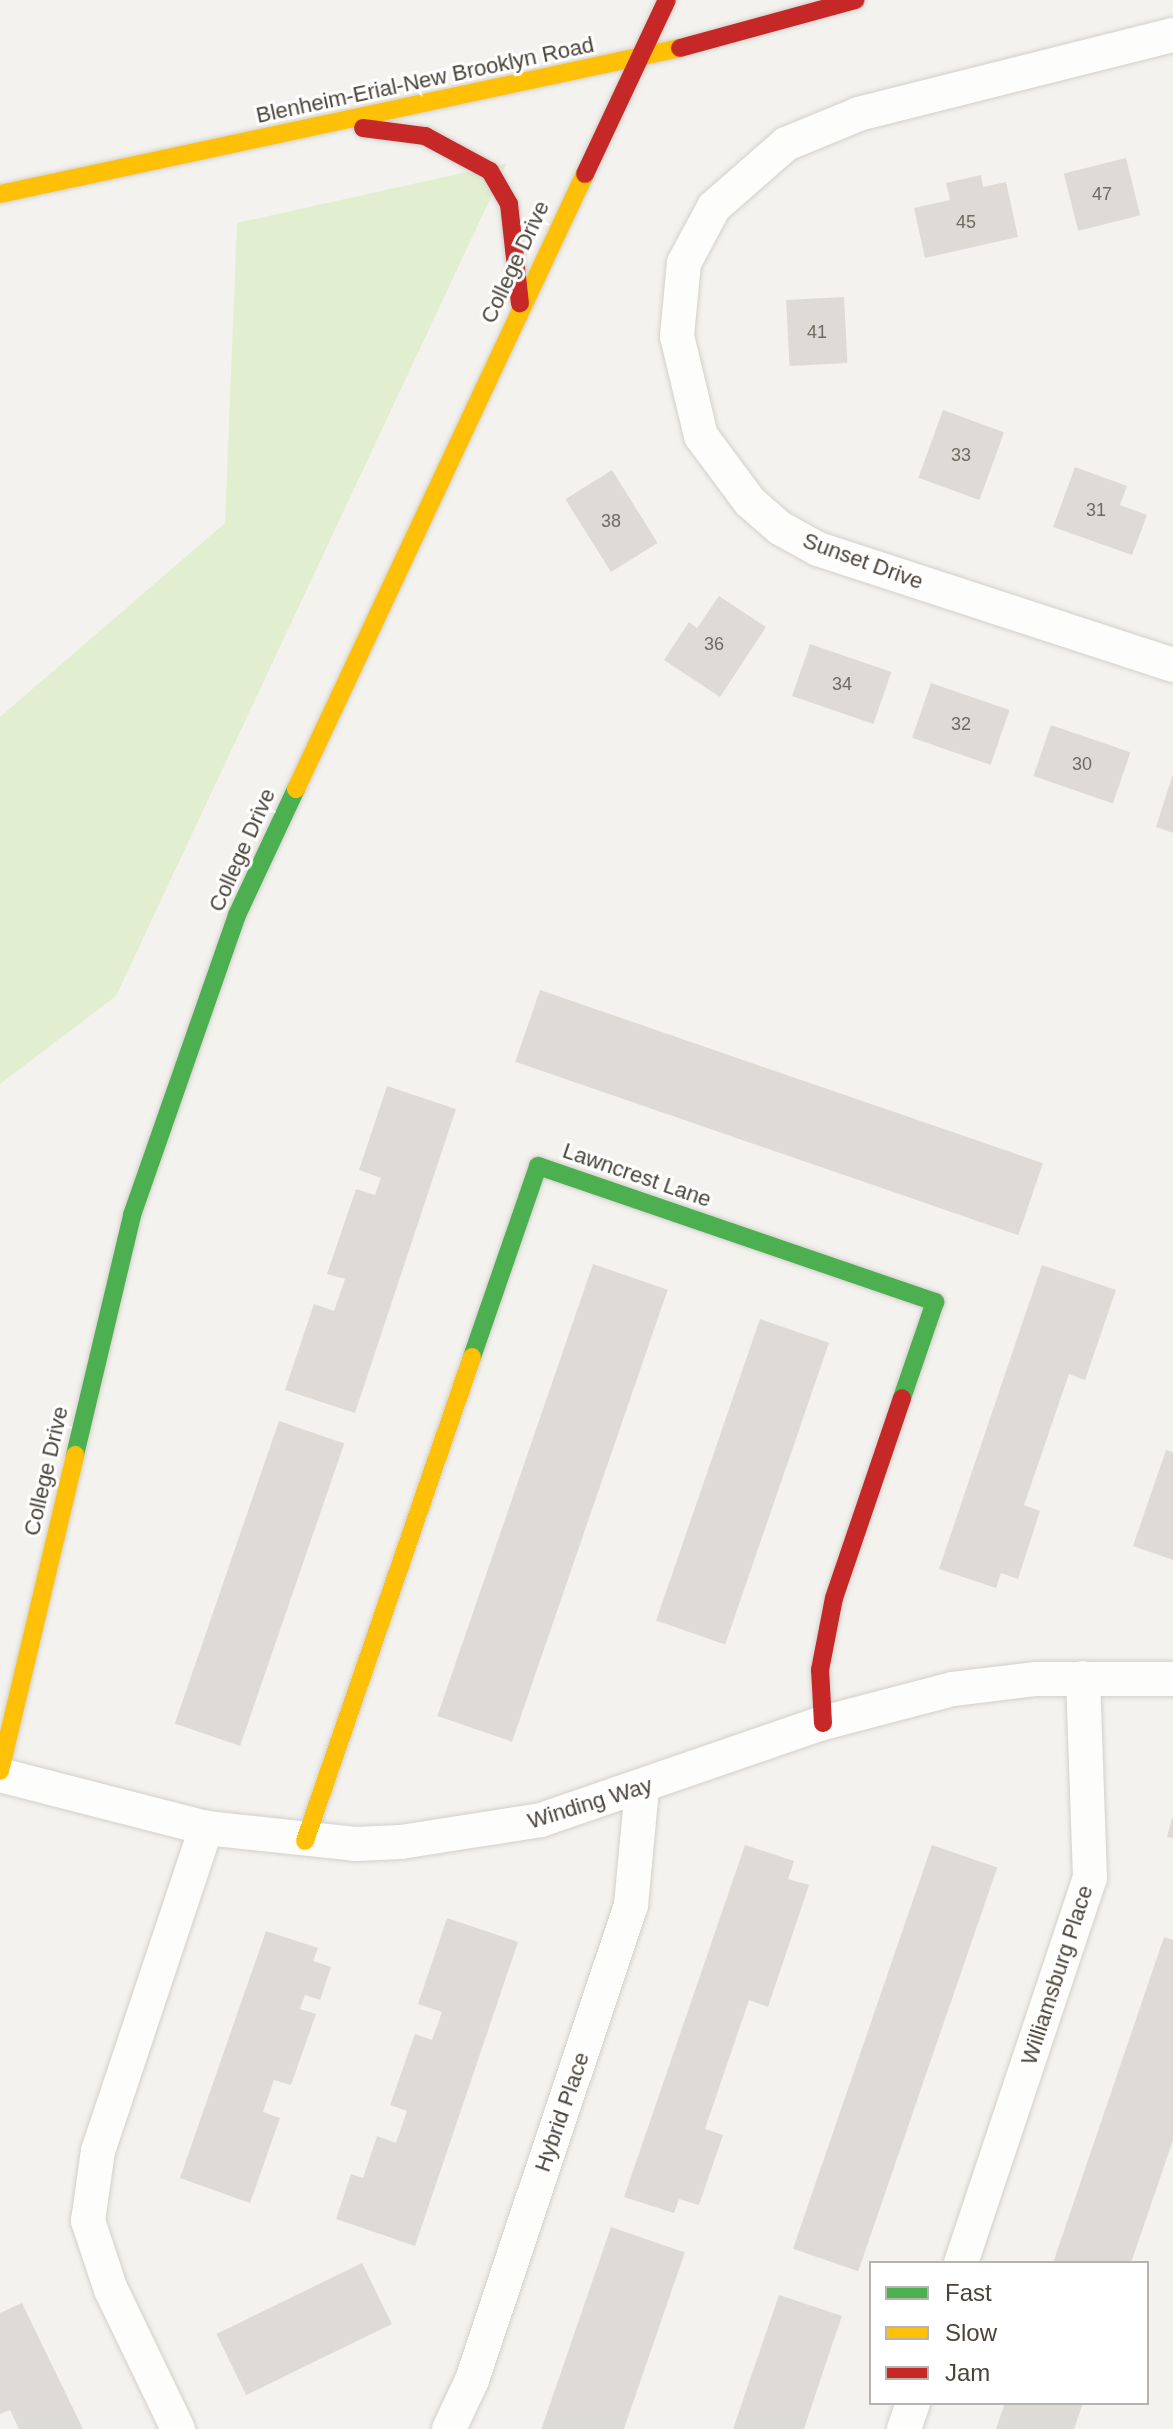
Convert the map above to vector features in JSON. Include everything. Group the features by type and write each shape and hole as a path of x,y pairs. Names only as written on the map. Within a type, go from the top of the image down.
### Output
{"main road":[{"name":"College Drive","path":"0,1773 132,1215 237,915 667,0"},
{"name":"Blenheim-Erial-New Brooklyn Road","path":"0,194 638,60 856,0"},
{"path":"289,132 396,129 446,144 490,171 509,204 521,306"},
{"name":"Lawncrest Lane","path":"305,1841 538,1166 935,1302 834,1598 820,1670 823,1723"}],"street":[{"name":"Sunset Drive","path":"1173,35 859,114 786,144 714,207 684,263 677,336 701,436 750,502 780,528 818,549 1173,665"},
{"name":"Winding Way","path":"0,1773 206,1828 305,1841 450,1837 541,1820 642,1789 823,1723 953,1689 1083,1678 1173,1679"},
{"name":"Williamsburg Place","path":"962,2261 1090,1878 1083,1678"},
{"name":"Hybrid Place","path":"449,2429 472,2380 631,1905 640,1870 642,1789"},
{"path":"178,2429 111,2290 88,2221 98,2151 206,1828"},
{"path":"904,2429 912,2405"}],"green space":[{"path":"507,163 116,996 0,1084 0,717 225,523 237,223"}],"building":[{"path":"1126,158 1140,215 1078,231 1064,173"},
{"path":"981,175 983,187 1006,182 1018,237 925,258 914,208 950,200 946,183"},
{"path":"844,297 847,363 790,366 786,300"},
{"path":"943,410 1004,432 979,500 918,478"},
{"path":"1075,467 1127,486 1120,505 1147,515 1132,555 1053,527"},
{"path":"612,470 658,543 611,572 565,499"},
{"path":"719,596 766,627 720,697 664,660 689,622 697,628"},
{"path":"810,644 891,672 873,724 792,696"},
{"path":"931,683 1009,710 991,765 912,738"},
{"path":"1051,725 1130,752 1113,803 1033,776"},
{"path":"1173,774 1173,833 1156,827"},
{"path":"540,990 1043,1163 1018,1235 515,1062"},
{"path":"387,1086 456,1109 355,1413 285,1390 314,1304 334,1311 345,1279 327,1274 356,1189 375,1195 381,1178 359,1170"},
{"path":"593,1264 668,1290 512,1742 437,1716"},
{"path":"1042,1265 1116,1290 1085,1380 1069,1374 1024,1505 1040,1511 1018,1579 1001,1573 996,1588 939,1569"},
{"path":"760,1319 829,1343 725,1644 656,1621"},
{"path":"279,1421 344,1443 240,1746 175,1724"},
{"path":"1166,1450 1173,1452 1173,1560 1133,1546"},
{"path":"1173,1819 1173,1838 1167,1837"},
{"path":"745,1845 794,1861 788,1879 809,1885 768,2007 749,2000 705,2129 723,2135 699,2205 679,2199 674,2213 624,2197"},
{"path":"932,1845 997,1867 858,2271 793,2249"},
{"path":"447,1918 518,1942 415,2246 336,2219 351,2174 363,2178 377,2136 396,2143 407,2111 390,2105 415,2034 432,2040 442,2012 418,2004"},
{"path":"266,1931 318,1948 313,1961 331,1967 320,2000 305,1995 300,2009 316,2014 291,2085 274,2080 263,2112 280,2118 250,2203 180,2178"},
{"path":"1164,1937 1173,1940 1173,2140 1132,2261 1054,2261"},
{"path":"611,2227 685,2252 624,2429 541,2429"},
{"path":"362,2263 392,2324 246,2395 216,2334"},
{"path":"779,2295 842,2316 804,2429 733,2429"},
{"path":"22,2303 83,2429 19,2429 10,2410 0,2414 0,2313"},
{"path":"1004,2405 1082,2405 1074,2429 996,2429"}],"traffic: fast":[{"path":"75,1455 132,1215 237,915 296,789"},
{"path":"472,1357 538,1166 935,1302 902,1398"}],"traffic: slow":[{"path":"0,194 680,48"},
{"path":"296,789 585,174"},
{"path":"305,1841 472,1357"},
{"path":"0,1771 75,1455"}],"traffic: jam":[{"path":"585,174 667,0"},
{"path":"680,48 856,0"},
{"path":"363,128 425,136 490,171 509,204 520,303"},
{"path":"823,1723 820,1670 834,1598 902,1398"}]}
